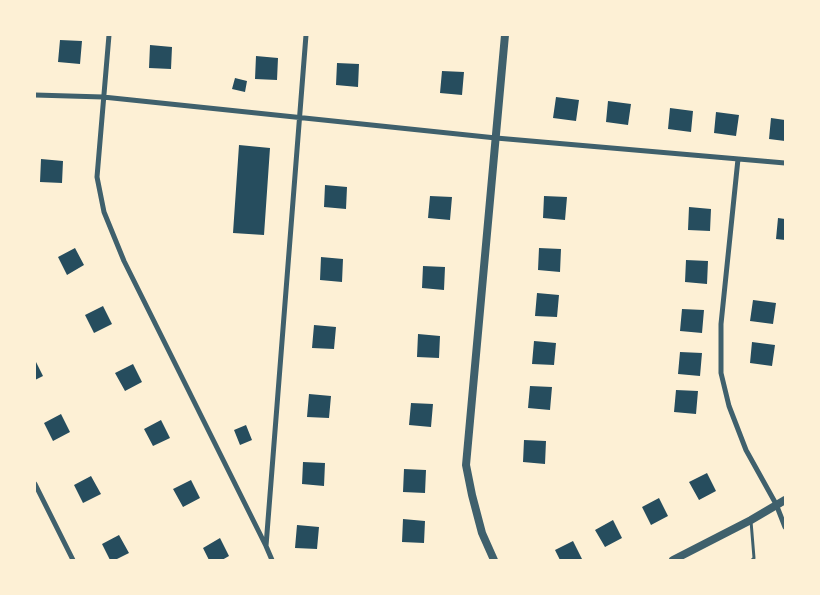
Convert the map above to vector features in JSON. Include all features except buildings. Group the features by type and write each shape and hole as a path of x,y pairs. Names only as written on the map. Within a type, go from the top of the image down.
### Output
{"street":[{"path":"109,35 97,177 104,212 124,261 272,560"},
{"path":"266,546 306,35"},
{"path":"494,560 482,533 466,464 505,35"},
{"path":"35,95 103,97 496,138 785,163"},
{"path":"738,159 721,324 721,373 729,406 746,450 776,504 785,527"},
{"path":"35,484 73,560"},
{"path":"673,560 751,520 785,500"}],"lane":[{"path":"751,520 754,558 752,560"}]}
